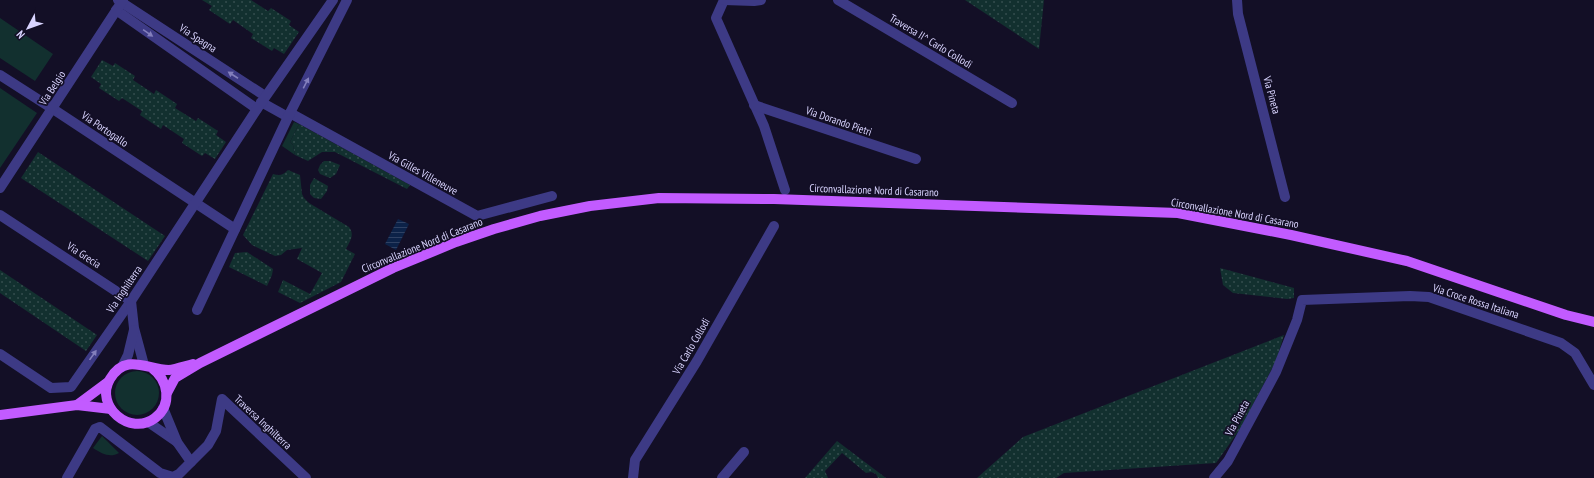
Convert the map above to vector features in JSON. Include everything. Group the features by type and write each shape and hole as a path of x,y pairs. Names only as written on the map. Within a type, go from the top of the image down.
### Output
{"main road":[{"name":"Circonvallazione Nord di Casarano","path":"166,393 175,378 200,363 393,268 456,242 540,216 590,206 659,198 774,199 1178,213 1291,234 1408,260 1566,315 1594,322"},
{"name":"Circonvallazione Nord di Casarano","path":"1566,315 1594,329"},
{"name":"Circonvallazione Nord di Casarano","path":"148,366 169,370 200,363"},
{"path":"77,405 108,382 122,367 129,364 148,366 162,378 166,393 166,401 157,416 148,422 134,424 127,422 120,419 111,409 107,401 106,391 108,382"},
{"path":"0,415 77,405 111,409"}],"street":[{"name":"Via Inghilterra","path":"0,354 51,388 71,387 131,301 261,102 333,0"},
{"path":"197,310 289,115 347,0"},
{"path":"761,0 724,0 716,18 764,126 785,190"},
{"name":"Traversa II^ Carlo Collodi","path":"838,0 1012,103"},
{"name":"Via Pineta","path":"1236,0 1238,14 1285,197"},
{"name":"Via Spagna","path":"120,3 261,102"},
{"path":"120,3 261,102 289,115"},
{"name":"Via Belgio","path":"0,188 120,3"},
{"name":"Via Portogallo","path":"0,76 53,108 195,203"},
{"name":"Via Dorando Pietri","path":"754,105 916,159"},
{"name":"Via Gilles Villeneuve","path":"289,115 477,216 552,196"},
{"path":"195,203 235,229"},
{"name":"Via Grecia","path":"0,215 131,301"},
{"name":"Via Carlo Collodi","path":"633,478 635,460 697,361 774,226"},
{"name":"Via Croce Rossa Italiana","path":"1302,300 1410,296 1429,297 1561,343 1575,353 1594,386"},
{"name":"Via Pineta","path":"1214,478 1228,461 1276,372 1297,320 1302,300"},
{"path":"131,301 134,328 148,366"},
{"path":"122,367 128,355 134,328"},
{"name":"Traversa Inghilterra","path":"191,462 208,445 216,431 222,399 306,478"},
{"path":"67,478 95,429 100,427 104,428 165,475 173,477 179,474 191,462 177,442 163,408"},
{"path":"148,422 177,442"},
{"path":"722,478 744,452"}],"green space":[{"path":"202,0 251,0 268,11 271,8 291,21 289,25 299,32 284,54 274,48 272,51 251,38 253,34 233,20 230,24 209,10 212,6"},
{"path":"965,0 1044,0 1039,49"},
{"path":"0,18 53,54 35,81 0,58"},
{"path":"102,60 113,66 115,63 135,76 133,80 154,94 156,90 177,104 175,108 196,121 198,118 218,131 216,135 226,142 215,159 205,153 202,156 182,143 184,139 163,125 161,129 140,115 142,111 122,98 119,101 99,88 101,84 91,77"},
{"path":"0,88 37,113 0,168"},
{"path":"294,122 299,124 290,142 293,145 295,155 282,146"},
{"path":"299,124 410,185 407,189 335,152 322,152 308,161 295,155 293,145 290,142"},
{"path":"38,152 165,236 148,261 21,178"},
{"path":"324,161 330,161 340,165 336,174 330,178 320,174 318,170"},
{"path":"288,170 300,175 302,194 309,203 349,227 352,235 346,249 355,254 341,282 300,303 278,292 283,280 310,294 322,273 297,259 302,248 287,250 281,255 275,256 252,245 243,235 273,174 281,175"},
{"path":"314,178 328,186 327,191 321,199 314,198 310,194 310,185"},
{"path":"247,252 273,269 267,286 229,267 235,253"},
{"path":"1220,268 1294,288 1294,298 1287,299 1233,293 1223,285"},
{"path":"0,270 97,335 86,351 0,293"},
{"path":"1284,335 1276,361 1240,429 1216,463 1064,473 1056,478 977,478 1023,437"},
{"path":"133,371 141,371 146,372 153,377 158,384 158,402 153,409 146,414 133,415 125,412 118,405 115,397 115,389 118,381 125,374"},
{"path":"102,436 119,453 106,455 93,448"},
{"path":"837,441 886,478 878,478 876,474 871,472 866,473 842,453 825,471 828,478 805,478"}],"water":[{"path":"398,219 409,224 396,250 385,244"}]}
